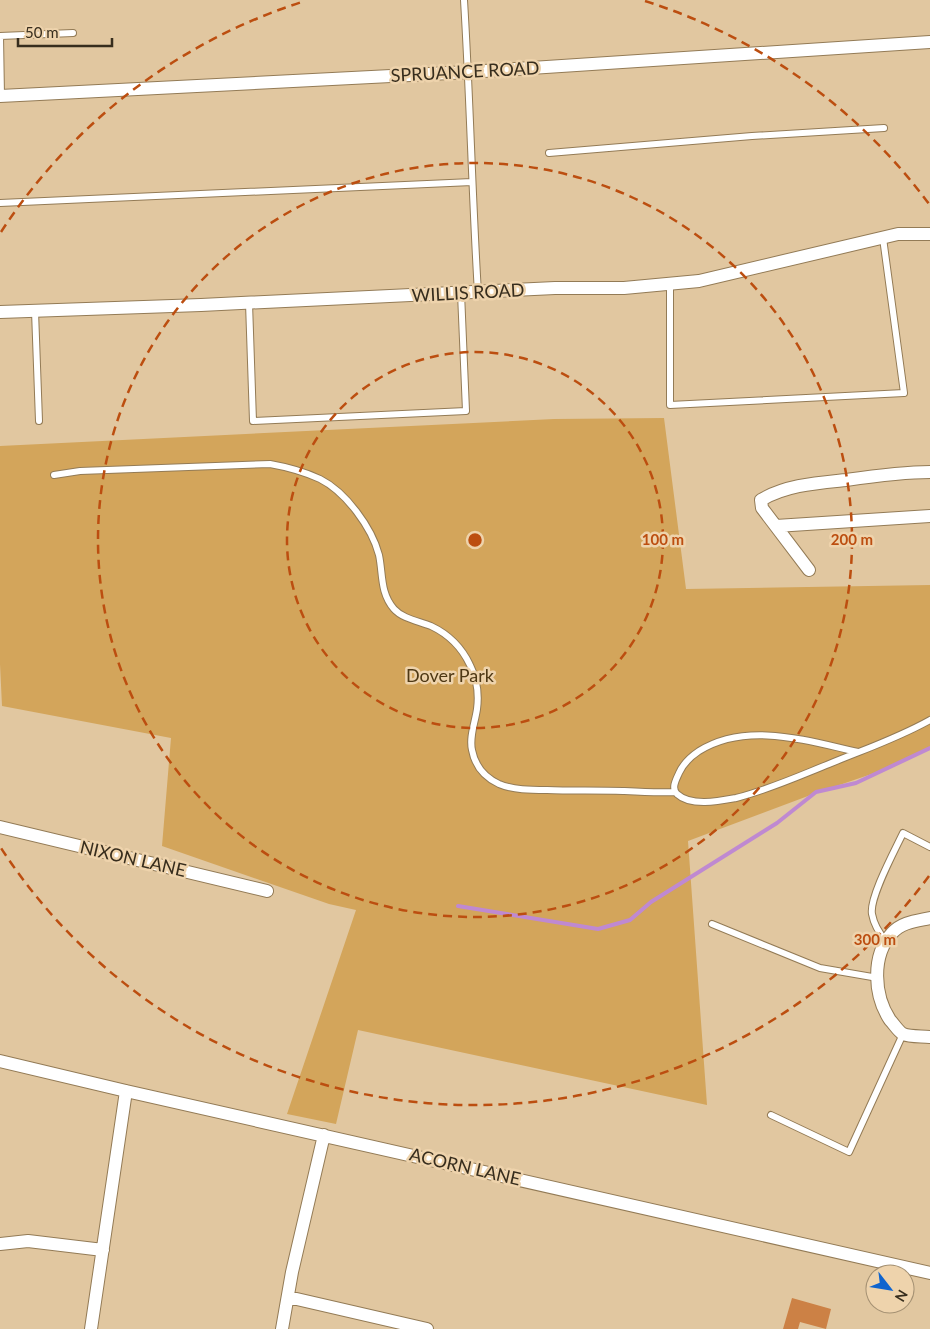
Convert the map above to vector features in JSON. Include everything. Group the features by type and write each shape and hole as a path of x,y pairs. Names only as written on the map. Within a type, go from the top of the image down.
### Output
{"street":[{"name":"SPRUANCE ROAD","path":"0,96 469,72 930,42"},
{"name":"WILLIS ROAD","path":"0,312 249,303 555,288 624,288 699,281 898,234 930,234"},
{"path":"809,570 762,508 761,500 773,492 802,485 904,472 930,472"},
{"path":"776,526 930,516"},
{"name":"NIXON LANE","path":"0,827 267,891"},
{"path":"930,918 905,923 892,933 881,949 878,978 879,995 883,1010 895,1026 903,1034 930,1037"},
{"name":"ACORN LANE","path":"0,1060 126,1091 930,1273"},
{"path":"91,1329 126,1091"},
{"path":"282,1329 324,1136"},
{"path":"0,1244 28,1241 103,1250"},
{"path":"288,1297 427,1329"}],"lane":[{"path":"464,0 469,72 478,293"},
{"path":"0,96 0,36 73,33"},
{"path":"549,153 752,136 884,128"},
{"path":"0,203 472,182"},
{"path":"670,284 670,405 904,393 883,238"},
{"path":"249,303 253,421 466,411 461,293"},
{"path":"35,311 40,421"},
{"path":"54,475 80,471 270,464 320,479 334,488 350,504 365,524 378,554 382,584 387,598 394,609 403,616 431,626 447,635 459,647 470,665 478,695 471,747 479,770 487,778 510,787 532,790 623,791 654,794 676,792"},
{"path":"858,752 782,737 734,737 706,747 689,758 681,768 674,788 676,792 686,799 696,801 735,798 762,790 888,742 930,720"},
{"path":"886,941 878,932 871,912 879,885 903,834 930,847"},
{"path":"712,924 820,968 878,978"},
{"path":"771,1115 849,1152 903,1034"}],"green space":[{"name":"Dover Park","path":"664,418 686,589 930,585 930,748 895,766 816,793 688,841 707,1105 358,1030 336,1124 287,1114 356,910 329,904 162,846 171,738 2,706 0,664 0,446 554,419"}],"building":[{"path":"792,1298 831,1309 826,1329 800,1322 798,1329 783,1329"}],"waterway":[{"path":"458,906 598,929 630,920 651,902 777,823 816,792 856,783 930,748"}]}
